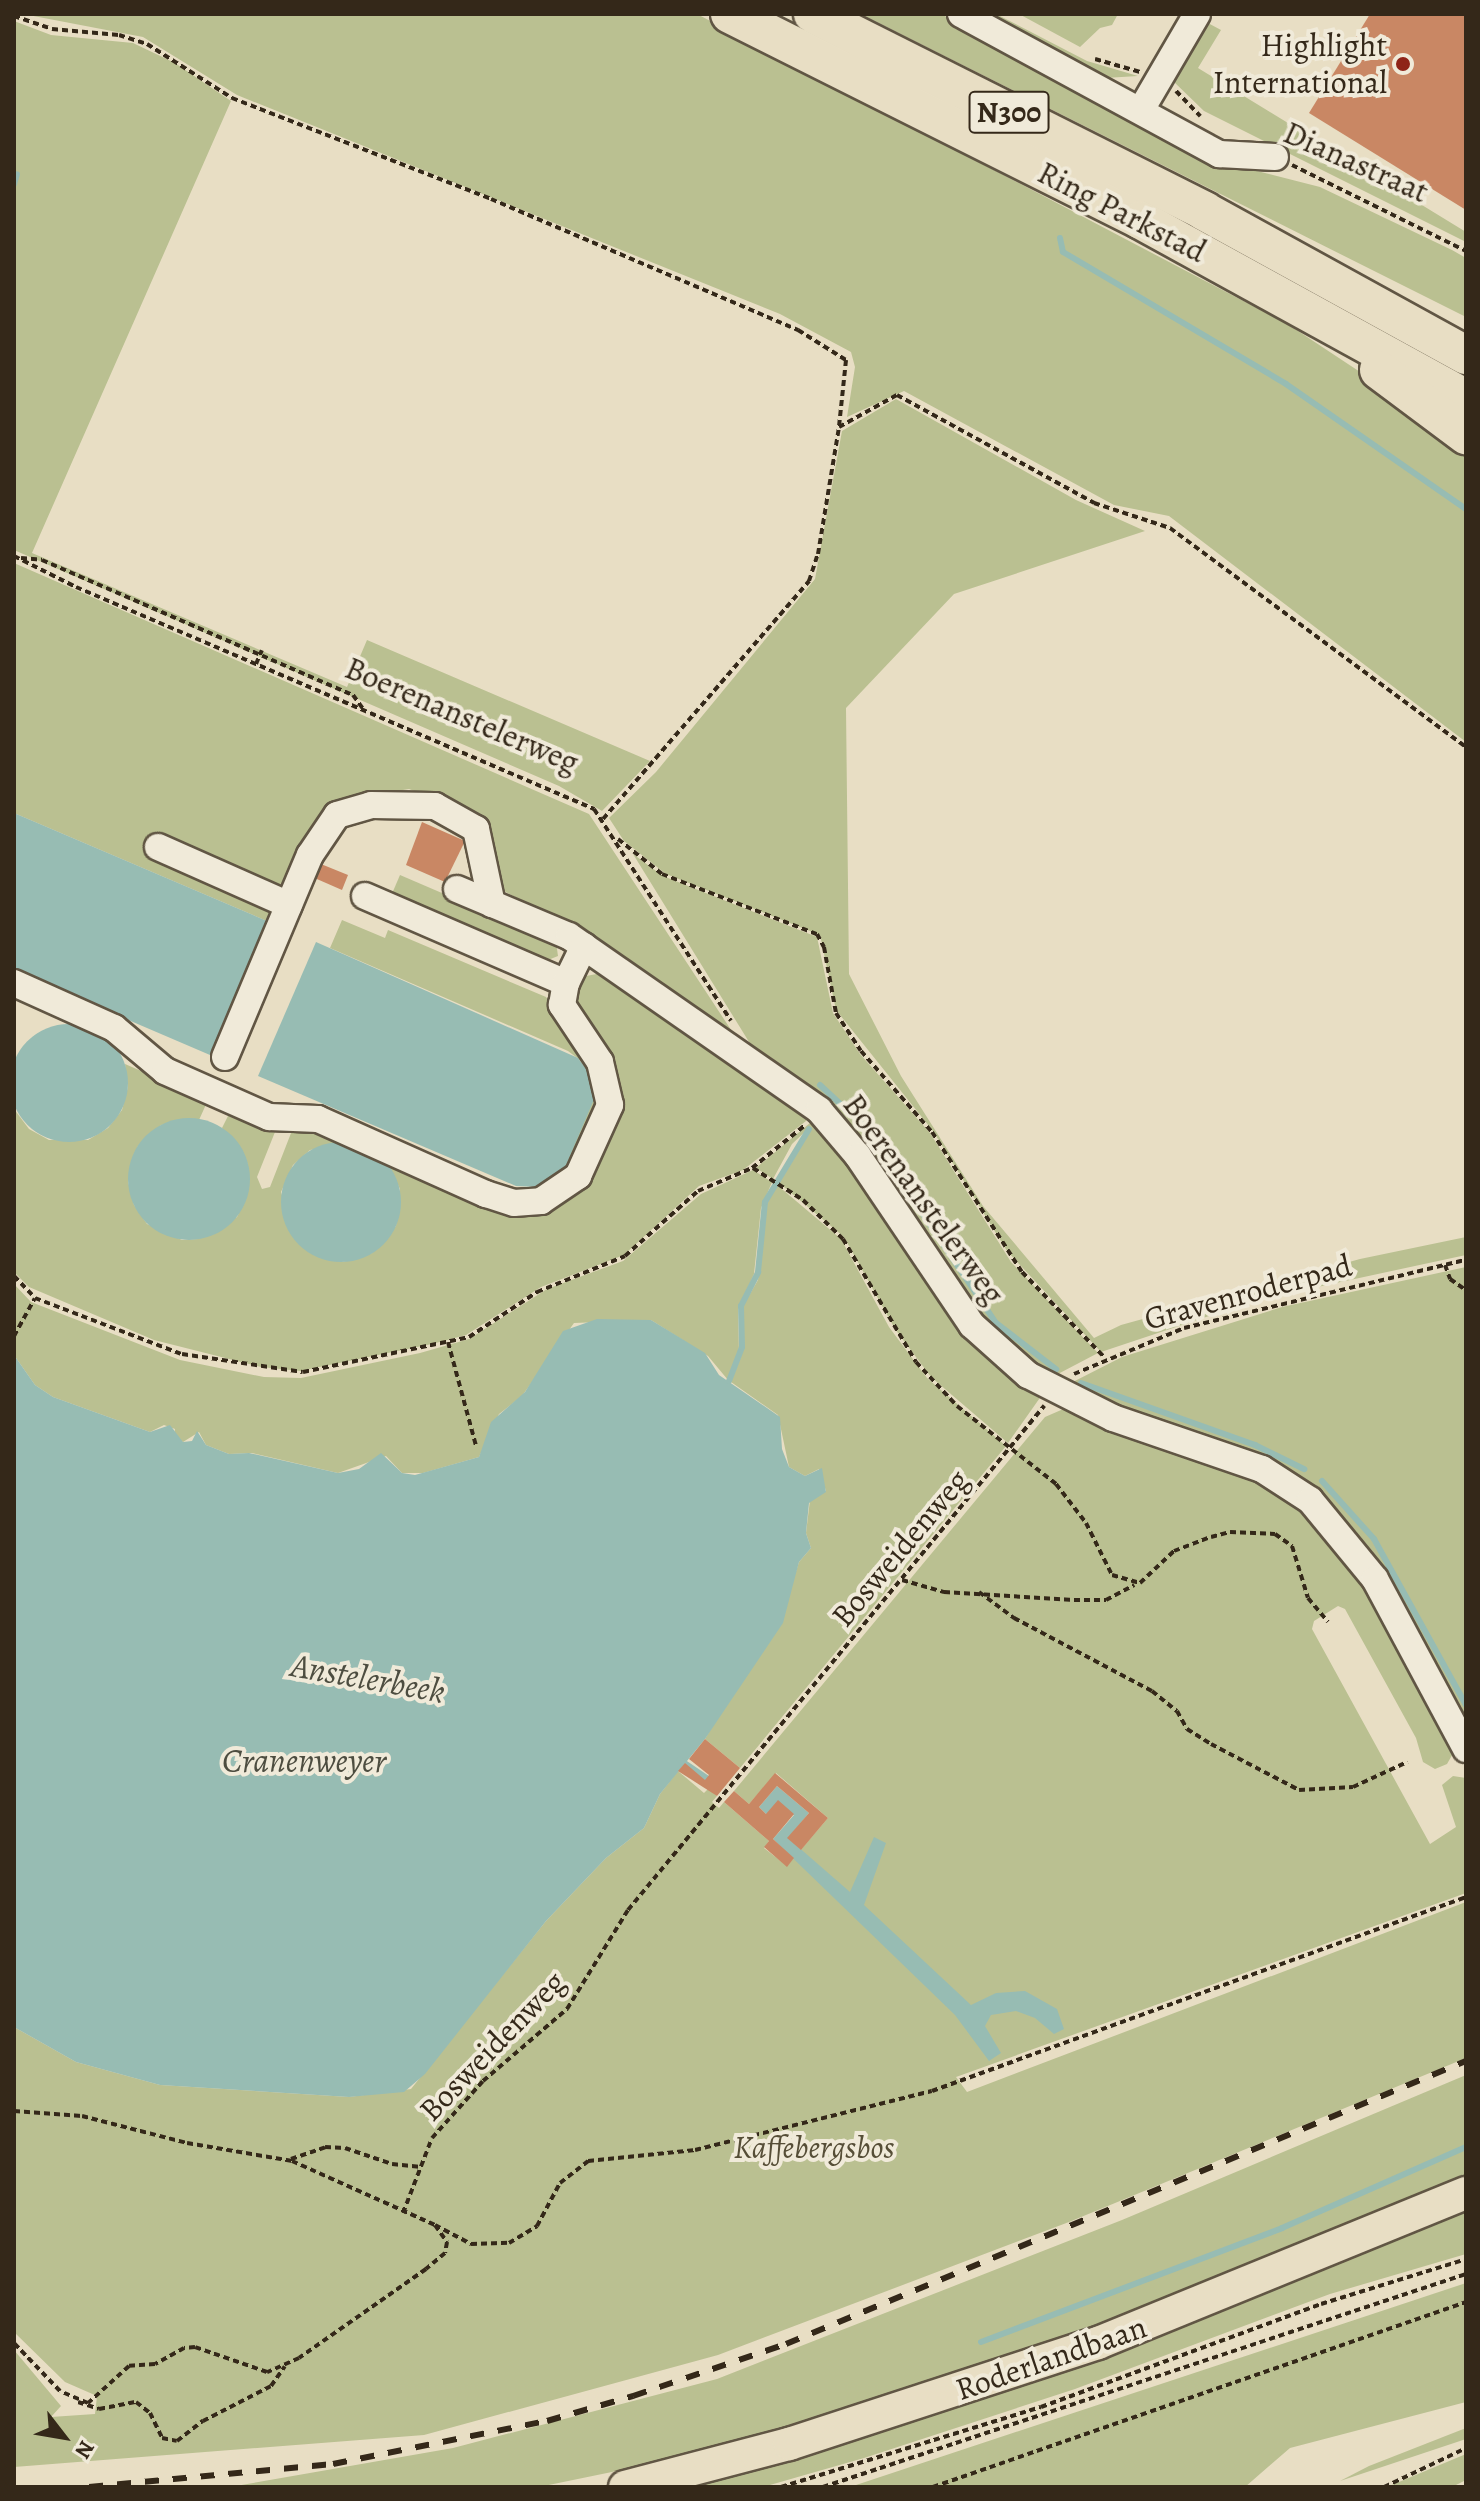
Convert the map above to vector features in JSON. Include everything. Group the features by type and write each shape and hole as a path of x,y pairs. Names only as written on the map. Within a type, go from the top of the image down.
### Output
{"highway":[{"name":"Ring Parkstad","path":"730,14 1316,313 1466,399"},
{"name":"Ring Parkstad","path":"813,14 1204,211 1466,355"},
{"name":"N300","path":"1204,211 1466,325"},
{"name":"N300","path":"1316,313 1404,393 1466,435"}],"main road":[{"name":"Roderlandbaan","path":"625,2487 789,2444 1098,2343 1466,2194"}],"street":[{"name":"Dianastraat","path":"961,14 1219,154 1275,157"},
{"path":"1141,110 1197,14"},
{"path":"225,1057 289,905 331,819 371,805 435,806 476,829 492,904"},
{"path":"158,847 289,905"},
{"name":"Boerenanstelerweg","path":"457,889 584,946 819,1110 858,1156 972,1325 997,1351 1054,1392 1262,1469 1310,1500 1375,1579 1466,1749"},
{"path":"365,896 566,983"},
{"path":"14,983 114,1028 165,1071 269,1117 318,1119 514,1203 541,1201 562,1191 588,1161 608,1117 608,1081 562,1005 566,983 584,946"}],"path":[{"path":"14,16 52,29 119,35 147,44 232,98 491,199 798,330 846,360 839,427 809,581 603,819"},
{"name":"Dianastraat","path":"1275,157 1466,251"},
{"path":"839,427 900,395 1094,503 1170,528 1466,747"},
{"path":"16,557 42,560 261,652 353,695 364,710"},
{"name":"Boerenanstelerweg","path":"16,557 256,664 580,802 603,819 734,1026"},
{"path":"256,664 261,652"},
{"path":"613,834 662,874 817,934 824,947 836,1013 853,1039 932,1132 1003,1249 1104,1358"},
{"path":"14,1276 35,1298 182,1354 278,1372 303,1372 469,1337 550,1285 625,1256 698,1191 752,1168 819,1110"},
{"path":"752,1168 775,1182 843,1239 890,1326 928,1377 1056,1484 1086,1523 1112,1575 1138,1583"},
{"name":"Gravenroderpad","path":"1054,1392 1104,1358 1290,1299 1466,1260"},
{"path":"1445,1265 1450,1279 1466,1290"},
{"path":"14,1336 35,1298"},
{"path":"448,1342 476,1446"},
{"name":"Bosweidenweg","path":"403,2213 432,2138 483,2081 567,2009 628,1910 1054,1392"},
{"path":"902,1580 944,1592 1106,1600 1138,1583 1174,1551 1230,1532 1264,1532 1292,1546 1308,1598 1328,1622"},
{"path":"979,1592 1014,1618 1152,1691 1177,1711 1187,1729 1211,1744 1299,1790 1353,1787 1407,1762"},
{"path":"14,2111 82,2116 187,2143 289,2160 471,2244 509,2243 537,2226 560,2183 588,2161 695,2150 932,2091 1466,1897"},
{"path":"289,2160 325,2147 345,2148 392,2164 419,2167"},
{"path":"14,2343 75,2400 99,2409 136,2402 170,2443 271,2386 285,2366 445,2253 447,2242 435,2225"},
{"name":"Roderlandbaan","path":"781,2487 1041,2407 1335,2299 1466,2259"},
{"name":"Roderlandbaan","path":"823,2487 1466,2274"},
{"path":"933,2487 1466,2302"},
{"path":"75,2400 88,2403 129,2366 155,2364 184,2348 195,2347 257,2372 285,2366"},
{"path":"1384,2487 1466,2448"}],"green space":[{"path":"23,14 697,14 1289,325 1466,442 1466,742 1169,516 1114,505 904,391 847,417 855,367 851,352 780,314 237,95 143,37"},
{"path":"861,14 941,14 1172,138 1241,167 1320,187 1452,250 1466,258 1466,317"},
{"path":"983,14 996,14 1087,61 1138,76 1105,78"},
{"path":"1019,14 1118,14 1112,25 1100,28 1080,47"},
{"path":"14,21 51,35 133,43 175,63 231,101 32,553 347,687 367,640 650,761 602,811 559,786 14,550"},
{"path":"1206,22 1221,30 1198,68 1466,232 1466,242 1204,111 1173,81"},
{"path":"896,399 1076,500 1145,531 954,594 846,708 849,974 901,1076 983,1206 1094,1338 1121,1325 1360,1259 1466,1237 1466,1255 1257,1300 1101,1352 1007,1251 933,1131 836,1010 820,935 666,874 624,841 609,818 656,772 815,579 842,431"},
{"path":"14,563 589,814 741,1045 808,1116 806,1121 743,1170 699,1186 624,1255 541,1287 466,1335 432,1344 300,1371 261,1367 154,1340 29,1287 14,1272 14,1109 29,1129 49,1140 88,1140 108,1128 122,1110 128,1087 125,1064 208,1100 199,1120 161,1125 138,1146 128,1182 134,1205 147,1224 182,1240 198,1239 237,1217 247,1196 248,1165 238,1144 222,1128 231,1110 277,1127 257,1177 262,1189 270,1187 293,1128 326,1131 354,1142 310,1150 293,1165 281,1192 296,1241 314,1255 343,1262 372,1253 396,1226 400,1189 387,1162 547,1209 585,1184 620,1113 622,1097 615,1071 576,1013 574,989 586,976 602,973 585,933 500,889 483,816 409,789 349,799 289,879 273,888 150,837 144,854 279,912 274,924 14,813"},
{"path":"633,854 663,876 817,937 833,1013 860,1054 930,1133 1011,1262 1098,1353 1056,1375 1008,1443 931,1377 895,1329 844,1237 778,1182 810,1127 792,1144 773,1179 756,1168 816,1118 754,1050"},
{"path":"400,875 556,942 558,956 548,960 391,896"},
{"path":"342,920 385,938 388,930 546,997 593,1065 602,1098 579,1161 556,1179 588,1070 584,1063 568,1051 330,948"},
{"path":"753,1170 772,1182 761,1208 754,1274 738,1309 739,1353 728,1380 708,1356 651,1320 574,1323 522,1396 499,1414 479,1457 423,1473 402,1473 386,1456 338,1473 252,1453 229,1454 206,1445 199,1432 183,1442 174,1436 175,1429 164,1425 150,1432 53,1397 35,1385 14,1355 14,1284 31,1302 180,1360 264,1377 301,1378 420,1353 469,1339 547,1289 623,1261 701,1194"},
{"path":"776,1184 841,1239 889,1327 927,1378 1006,1446 740,1768 705,1739 787,1599 799,1562 811,1548 806,1533 810,1500 826,1491 819,1469 805,1476 789,1467 778,1415 731,1382 742,1354 743,1306 758,1280 766,1206"},
{"path":"1466,1267 1466,1734 1322,1501 1063,1387 1122,1357 1282,1307"},
{"name":"Kaffebergsbos","path":"1068,1407 1275,1485 1348,1551 1455,1750 1447,1764 1435,1769 1423,1762 1416,1738 1345,1609 1338,1606 1314,1621 1312,1629 1430,1844 1456,1827 1442,1785 1453,1776 1466,1778 1466,1893 956,2077 967,2092 1466,1902 1466,2058 1069,2222 718,2355 424,2435 14,2467 14,2350 61,2406 51,2417 95,2414 97,2396 65,2382 14,2332 14,2027 76,2062 160,2085 349,2097 411,2089 546,1921 606,1858 644,1828 660,1794 678,1771 704,1793 708,1789 717,1796 712,1802 719,1808 724,1802 769,1841 764,1848 787,1866 828,1818 776,1773 749,1804 734,1791 1045,1417"},
{"path":"1466,2075 1466,2180 992,2368 709,2452 539,2487 230,2487 453,2448 717,2379 1122,2220"},
{"path":"1466,2208 1466,2254 1330,2294 1075,2389 864,2458 763,2487 672,2487"},
{"path":"1466,2283 1466,2402 1290,2448 1245,2487 850,2487"},
{"path":"1466,2428 1466,2439 1340,2481 1369,2466"},
{"path":"1466,2454 1466,2480 1452,2487 1387,2487"}],"water":[{"path":"14,813 274,924 217,1058 14,971"},
{"path":"316,942 578,1058 593,1078 595,1097 564,1170 536,1187 516,1186 258,1076"},
{"path":"69,1024 92,1028 111,1041 124,1060 128,1083 124,1106 111,1125 92,1138 69,1142 46,1138 27,1125 14,1106 10,1083 14,1060 27,1041 46,1028"},
{"path":"189,1118 212,1123 232,1136 245,1156 250,1179 245,1202 232,1222 212,1235 189,1240 166,1235 146,1222 133,1202 128,1179 133,1156 146,1136 166,1123"},
{"path":"341,1142 364,1147 383,1160 396,1179 401,1202 396,1225 383,1244 364,1257 341,1262 318,1257 299,1244 286,1225 281,1202 286,1179 299,1160 318,1147"},
{"name":"Cranenweyer","path":"597,1319 651,1320 705,1353 719,1375 780,1417 782,1449 789,1467 805,1476 822,1468 826,1492 809,1503 806,1533 811,1548 799,1562 783,1623 705,1739 660,1794 644,1828 606,1858 546,1921 425,2074 404,2092 349,2097 160,2085 76,2062 14,2027 14,1355 35,1385 53,1397 150,1432 170,1425 183,1442 192,1441 197,1431 206,1445 229,1454 249,1453 338,1473 359,1469 381,1453 402,1473 415,1475 479,1457 491,1422 525,1392 563,1331"},
{"path":"777,1786 809,1813 788,1838 850,1892 874,1837 886,1843 864,1905 971,2005 996,1993 1025,1991 1057,2009 1064,2029 1054,2034 1035,2018 1016,2011 991,2015 985,2026 1001,2053 989,2061 955,2015 773,1839 794,1815 766,1814 759,1807"}],"building":[{"name":"Highlight International","path":"1370,14 1466,14 1466,210 1309,113"},
{"path":"422,822 465,841 445,882 406,865"},
{"path":"316,862 348,875 342,890 310,876"},
{"path":"705,1739 740,1768 717,1796 678,1771 685,1763 705,1780 709,1775 689,1759"},
{"path":"775,1773 828,1818 801,1850 787,1838 809,1813 777,1786 759,1807 766,1814 778,1800 794,1814 773,1839 794,1858 787,1867 764,1847 769,1841 724,1802 734,1791 749,1804"}],"waterway":[{"path":"14,184 17,174"},
{"path":"1060,238 1063,252 1286,384 1466,509"},
{"path":"820,1085 864,1126 996,1323 1056,1369"},
{"path":"729,1381 742,1347 741,1306 758,1272 765,1202 809,1129"},
{"path":"1081,1383 1255,1445 1304,1469"},
{"path":"1322,1481 1374,1539 1466,1705"},
{"name":"Anstelerbeek","path":"680,1760 707,1778"},
{"path":"981,2342 1282,2228 1466,2147"}],"railway":[{"path":"89,2487 333,2464 547,2421 633,2396 786,2344 1466,2061"}],"place":[{"name":"Highlight International","path":"1403,64"}]}
